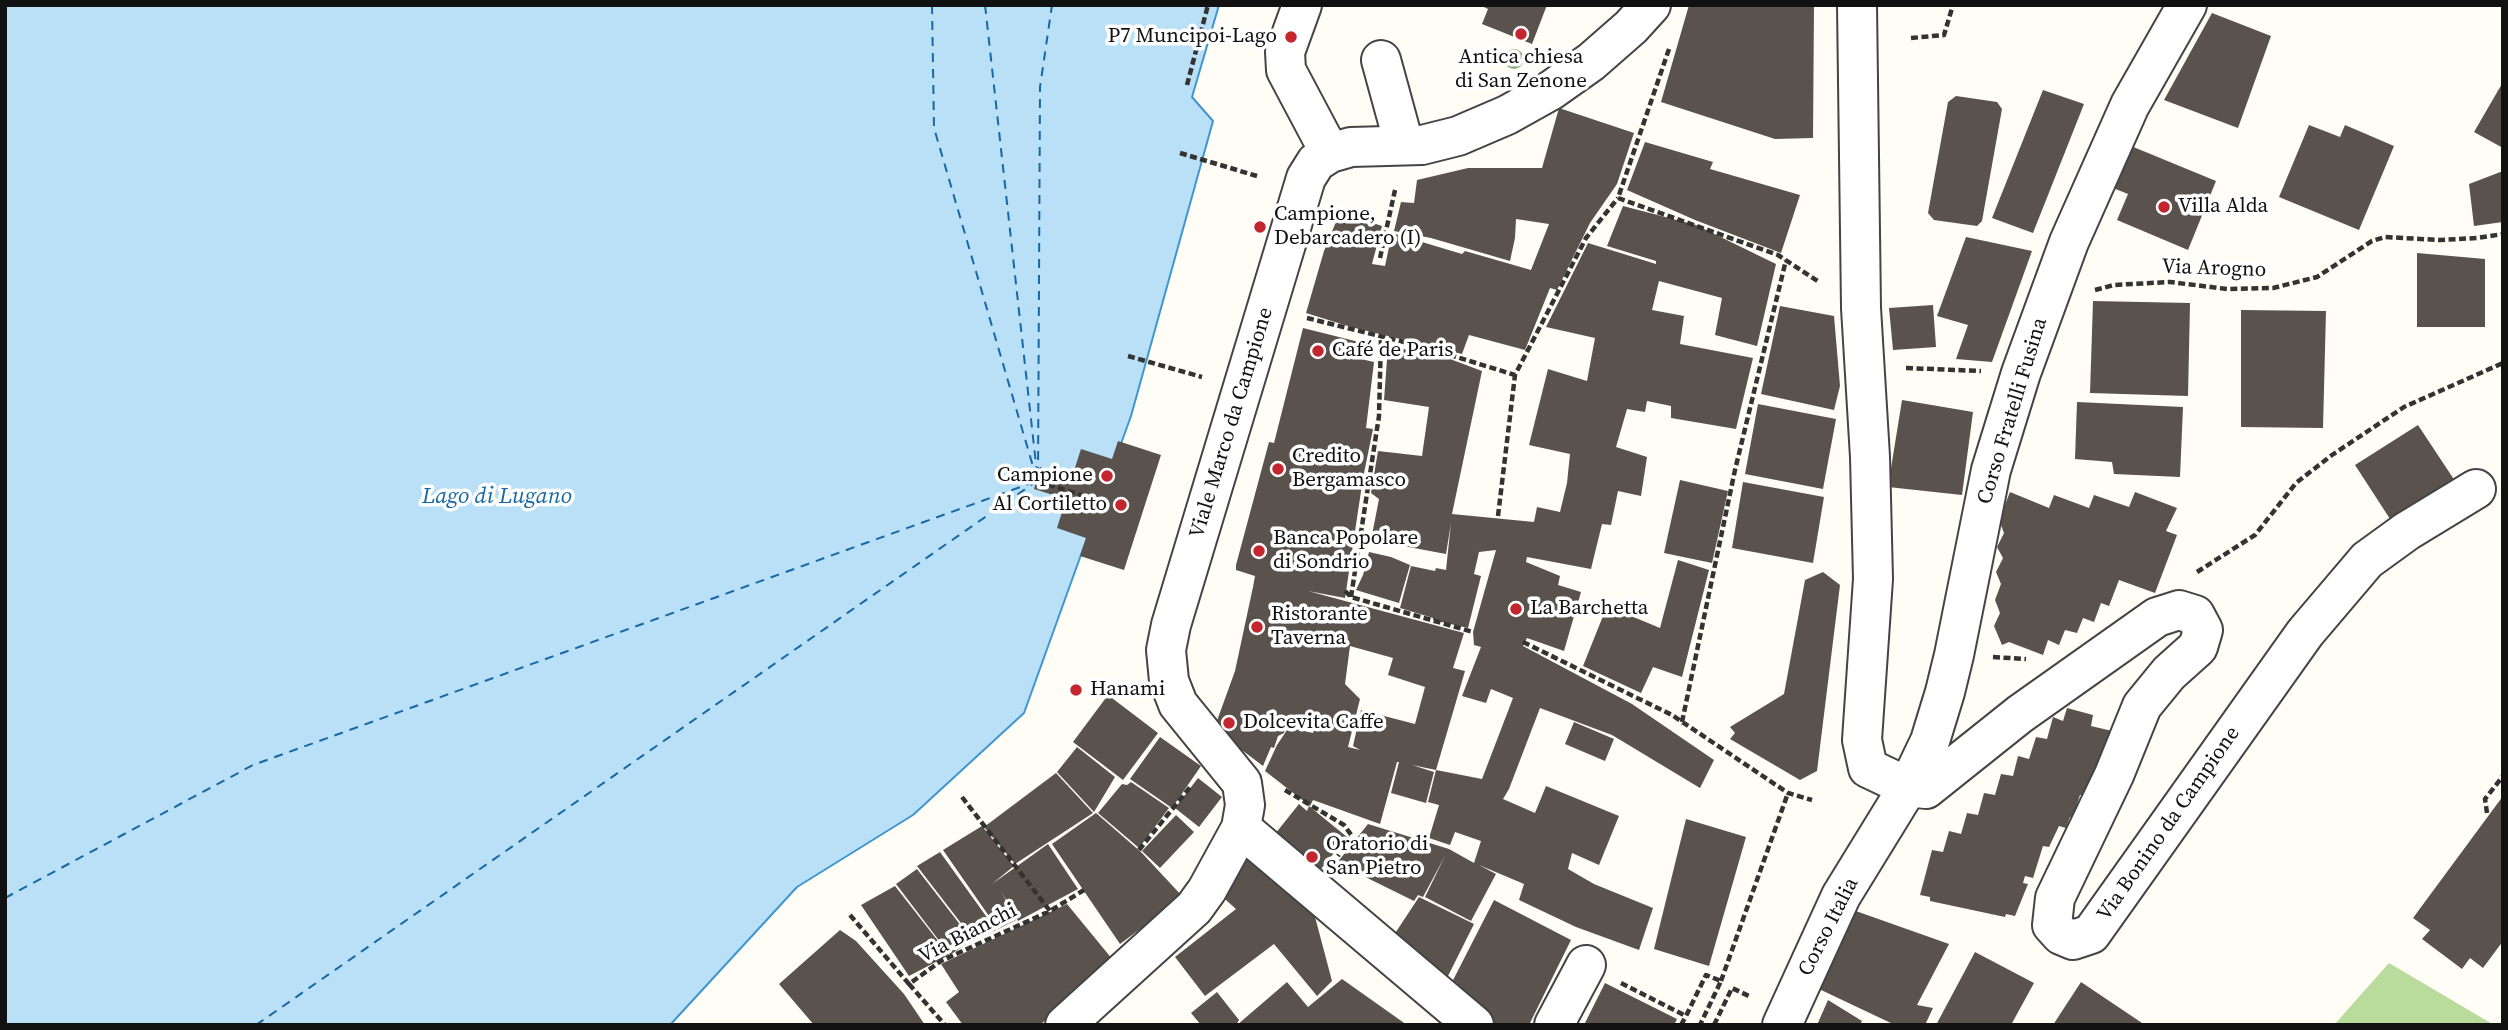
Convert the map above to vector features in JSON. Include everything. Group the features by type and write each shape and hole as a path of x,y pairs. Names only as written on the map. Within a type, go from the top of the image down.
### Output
{"street":[{"path":"1302,5 1285,52 1286,70 1330,153 1351,147 1422,145 1458,136 1507,115 1549,91 1591,62 1650,7"},
{"path":"1857,5 1861,308 1874,579 1862,740 1868,768 1908,787"},
{"name":"Corso Fratelli Fusina","path":"1881,831 1908,787 1930,741 1945,692 1991,470 2043,312 2069,242 2130,105 2187,5"},
{"path":"1381,60 1404,145"},
{"name":"Viale Marco da Campione","path":"1218,751 1178,704 1169,681 1166,650 1171,625 1306,178 1316,162 1330,153"},
{"name":"Via Bonino da Campione","path":"1908,787 1926,789 2021,714 2157,617 2179,611 2195,615 2203,631 2198,647 2169,673 2142,706 2114,775 2055,898 2052,925 2061,935 2073,940 2091,934 2305,633 2367,559 2476,489"},
{"path":"1065,1025 1194,908 1207,890 1241,828 1245,805 1242,783 1218,751"},
{"path":"1241,828 1474,1025"},
{"name":"Corso Italia","path":"1782,1025 1841,896 1881,831"},
{"path":"1554,1025 1586,965"}],"path":[{"path":"1187,85 1208,5"},
{"path":"1911,38 1944,35 1953,5"},
{"path":"1498,516 1515,375 1586,239 1618,198 1675,30 1650,7"},
{"path":"1180,153 1258,176"},
{"path":"1380,258 1395,190"},
{"path":"1618,198 1778,255 1861,308"},
{"name":"Via Arogno","path":"2043,312 2074,295 2114,285 2170,282 2227,289 2273,288 2317,277 2372,241 2385,237 2440,240 2503,234"},
{"path":"1682,722 1735,470 1786,260"},
{"path":"1267,308 1424,347 1515,375"},
{"path":"1351,597 1379,416 1381,338"},
{"path":"1128,356 1202,377"},
{"path":"2189,578 2255,535 2296,483 2332,455 2404,407 2503,363"},
{"path":"1904,368 2021,373"},
{"path":"1038,481 1101,502"},
{"path":"1345,591 1351,597 1473,632"},
{"path":"1523,642 1682,722 1788,793 1812,800"},
{"path":"1139,850 1218,751"},
{"path":"2487,813 2485,799 2503,776"},
{"path":"1700,1025 1721,981 1788,793"},
{"path":"962,797 1049,911"},
{"name":"Via Bianchi","path":"850,915 909,984 941,961 1049,911 1084,890"},
{"path":"1586,965 1686,1016"},
{"path":"1681,1025 1706,975 1721,981"},
{"path":"909,984 945,1025"},
{"path":"1714,1025 1732,988"}],"green space":[{"path":"2389,963 2494,1025 2334,1025"}],"water":[{"name":"Lago di Lugano","path":"5,5 1219,5 1192,97 1213,121 1131,416 1024,713 913,815 797,887 670,1025 5,1025"}],"building":[{"name":"Antica chiesa di San Zenone","path":"1480,5 1547,5 1532,44 1482,24 1488,9"},
{"path":"1689,5 1814,5 1813,138 1775,139 1661,102"},
{"path":"2212,13 2271,36 2238,128 2164,100"},
{"path":"2503,82 2503,148 2474,132"},
{"path":"2043,90 2084,104 2033,233 1992,218"},
{"path":"1956,96 1997,102 2002,109 1982,221 1977,226 1934,220 1928,213 1948,102"},
{"path":"1559,108 1634,133 1617,184 1590,223 1557,290 1550,288 1525,350 1469,335 1462,354 1351,327 1306,313 1324,251 1340,212 1382,226 1372,264 1385,266 1392,233 1462,254 1465,251 1531,270 1549,224 1516,219 1510,261 1431,238 1394,231 1401,202 1414,203 1417,180 1468,168 1542,168"},
{"path":"2309,125 2340,137 2345,125 2394,146 2359,230 2279,197"},
{"path":"1645,142 1713,162 1710,169 1800,195 1781,253 1627,190"},
{"name":"Villa Alda","path":"2131,146 2216,181 2188,250 2117,220 2128,194 2113,188"},
{"path":"2503,171 2503,222 2474,226 2469,184"},
{"path":"1623,206 1696,225 1776,264 1757,346 1715,335 1722,298 1659,281 1652,310 1684,316 1680,344 1753,358 1736,429 1671,418 1671,406 1647,401 1645,412 1627,409 1616,447 1647,457 1641,496 1618,491 1611,525 1602,524 1591,569 1527,557 1526,562 1560,576 1558,585 1581,592 1564,651 1527,638 1523,646 1632,704 1714,760 1700,788 1612,735 1540,708 1503,799 1535,813 1546,786 1619,816 1599,865 1572,853 1568,869 1594,884 1653,908 1639,950 1576,927 1519,900 1524,884 1479,865 1496,874 1471,921 1425,897 1445,856 1423,897 1418,895 1414,901 1337,863 1368,824 1449,849 1474,863 1481,841 1455,832 1450,845 1429,838 1439,805 1428,802 1436,770 1482,779 1513,698 1491,689 1486,703 1462,696 1481,647 1474,645 1473,632 1496,550 1479,552 1474,574 1481,576 1468,628 1433,620 1400,608 1411,566 1435,571 1436,568 1446,570 1451,523 1446,554 1371,540 1379,499 1371,493 1378,451 1422,456 1429,407 1384,400 1388,346 1442,356 1482,371 1452,514 1534,522 1537,507 1560,512 1570,454 1529,445 1548,369 1587,381 1595,338 1546,327 1588,243 1656,264 1656,261 1607,246"},
{"path":"1966,237 2032,251 1992,362 1956,359 1968,325 1937,316"},
{"path":"2417,253 2485,259 2485,327 2417,327"},
{"path":"2093,301 2190,303 2188,396 2090,393"},
{"path":"1933,305 1936,347 1893,350 1889,308"},
{"path":"1780,306 1834,316 1840,386 1834,410 1761,394"},
{"path":"2241,310 2326,311 2323,428 2241,427"},
{"path":"1303,328 1363,343 1361,359 1374,362 1366,428 1373,429 1345,598 1308,591 1464,633 1453,668 1465,671 1436,770 1412,765 1434,772 1426,803 1391,793 1397,762 1380,824 1313,800 1310,806 1265,771 1287,730 1313,733 1315,720 1300,716 1294,729 1285,729 1284,733 1278,736 1274,748 1271,747 1263,766 1214,729 1235,671 1255,576 1236,570 1236,565 1269,442 1274,443","holes":["1350,646 1393,658 1388,675 1425,687 1415,724 1361,710 1353,746 1360,750 1348,747 1360,699 1345,684"]},
{"path":"1902,400 1973,412 1962,495 1888,487"},
{"path":"2077,402 2183,407 2180,477 2114,474 2112,462 2075,459"},
{"path":"1758,404 1836,419 1823,489 1745,474"},
{"path":"2418,425 2455,481 2392,522 2355,465"},
{"path":"1118,441 1161,455 1124,570 1080,556 1086,538 1057,528 1066,499 1034,489 1040,467 1072,477 1081,449 1112,459"},
{"path":"1680,480 1728,491 1712,563 1664,553"},
{"path":"1743,482 1824,497 1813,563 1732,548"},
{"path":"2010,492 2049,508 2054,495 2089,508 2094,495 2129,507 2135,492 2177,508 2166,531 2177,535 2155,593 2119,580 2109,606 2101,603 2094,622 2083,618 2077,633 2065,630 2059,645 2048,640 2043,655 2009,642 2002,645 1994,626 2000,613 1995,600 2001,584 1996,572 2003,558 1997,547 2004,533 1999,520"},
{"path":"1369,552 1410,565 1399,603 1356,590"},
{"path":"1678,560 1709,570 1682,677 1653,667 1641,693 1583,666 1607,606 1660,628"},
{"path":"1823,572 1840,585 1817,771 1800,780 1730,739 1735,733 1730,727 1784,694 1805,580"},
{"path":"1108,695 1158,733 1123,780 1073,742"},
{"path":"2067,708 2093,715 2091,726 2112,731 2088,796 2080,795 2073,817 2070,817 2066,828 2059,826 2049,847 2043,846 2033,878 2025,876 2023,883 2028,884 2015,916 2006,914 2005,917 1930,901 1930,897 1920,895 1932,850 1943,852 1949,831 1961,834 1967,813 1978,815 1984,793 1995,795 2001,774 2013,776 2018,756 2029,759 2036,737 2047,739 2053,717 2063,721"},
{"path":"1574,722 1614,739 1605,761 1565,744"},
{"path":"1160,737 1201,766 1172,808 1130,779"},
{"path":"1077,747 1115,777 1094,812 1057,772"},
{"path":"1056,773 1093,813 1015,864 984,827"},
{"path":"1198,778 1222,797 1199,827 1175,808"},
{"path":"1131,782 1169,808 1139,848 1098,813 1122,784"},
{"path":"2503,796 2503,941 2483,968 2470,958 2462,969 2422,939 2430,930 2413,918"},
{"name":"Oratorio di San Pietro","path":"1299,804 1307,811 1309,806 1347,837 1316,875 1271,839"},
{"path":"1096,813 1142,853 1183,897 1120,944 1052,844"},
{"path":"1176,815 1194,832 1160,868 1142,851"},
{"path":"1686,819 1746,837 1709,966 1654,949"},
{"path":"982,826 1014,866 992,884 1048,844 1078,889 1018,921 1001,891 1016,920 998,929 943,850"},
{"path":"940,852 996,930 974,940 917,866"},
{"path":"1252,854 1314,913 1332,981 1317,996 1274,944 1205,996 1175,957 1236,909 1217,892"},
{"path":"917,869 972,940 950,955 896,884"},
{"path":"895,886 949,955 909,976 861,905"},
{"path":"1419,897 1474,924 1445,982 1388,944"},
{"path":"1494,900 1571,940 1529,1025 1487,1025 1447,992"},
{"path":"1067,904 1113,960 1040,1025 963,1025 946,1002 959,992 941,964"},
{"path":"1853,910 1949,944 1917,1005 1933,1008 1925,1025 1895,1025 1819,989"},
{"path":"840,930 856,941 904,994 925,1025 814,1025 779,984"},
{"path":"1975,952 2034,983 2011,1025 1936,1025"},
{"path":"1342,979 1407,1025 1237,1025 1287,982 1308,1007"},
{"path":"2081,982 2145,1025 2053,1025"},
{"path":"1605,983 1677,1019 1674,1025 1584,1025"},
{"path":"1217,992 1239,1020 1236,1025 1201,1025 1191,1013"},
{"path":"1828,1000 1862,1021 1860,1025 1817,1025"}],"ferry route":[{"path":"932,5 934,128 1037,480"},
{"path":"985,5 1037,473"},
{"path":"1038,476 1040,87 1052,5"},
{"path":"5,898 253,765 1037,481"},
{"path":"256,1025 1034,483"}],"place":[{"name":"Antica chiesa di San Zenone","path":"1521,34"},
{"name":"P7 Muncipoi-Lago","path":"1291,37"},
{"name":"Villa Alda","path":"2164,207"},
{"name":"Campione, Debarcadero (I)","path":"1260,227"},
{"name":"Café de Paris","path":"1318,351"},
{"name":"Credito Bergamasco","path":"1278,469"},
{"name":"Campione","path":"1107,476"},
{"name":"Al Cortiletto","path":"1121,505"},
{"name":"Banca Popolare di Sondrio","path":"1259,551"},
{"name":"La Barchetta","path":"1516,609"},
{"name":"Ristorante Taverna","path":"1257,627"},
{"name":"Hanami","path":"1076,690"},
{"name":"Dolcevita Caffe","path":"1229,723"},
{"name":"Oratorio di San Pietro","path":"1312,857"}]}
